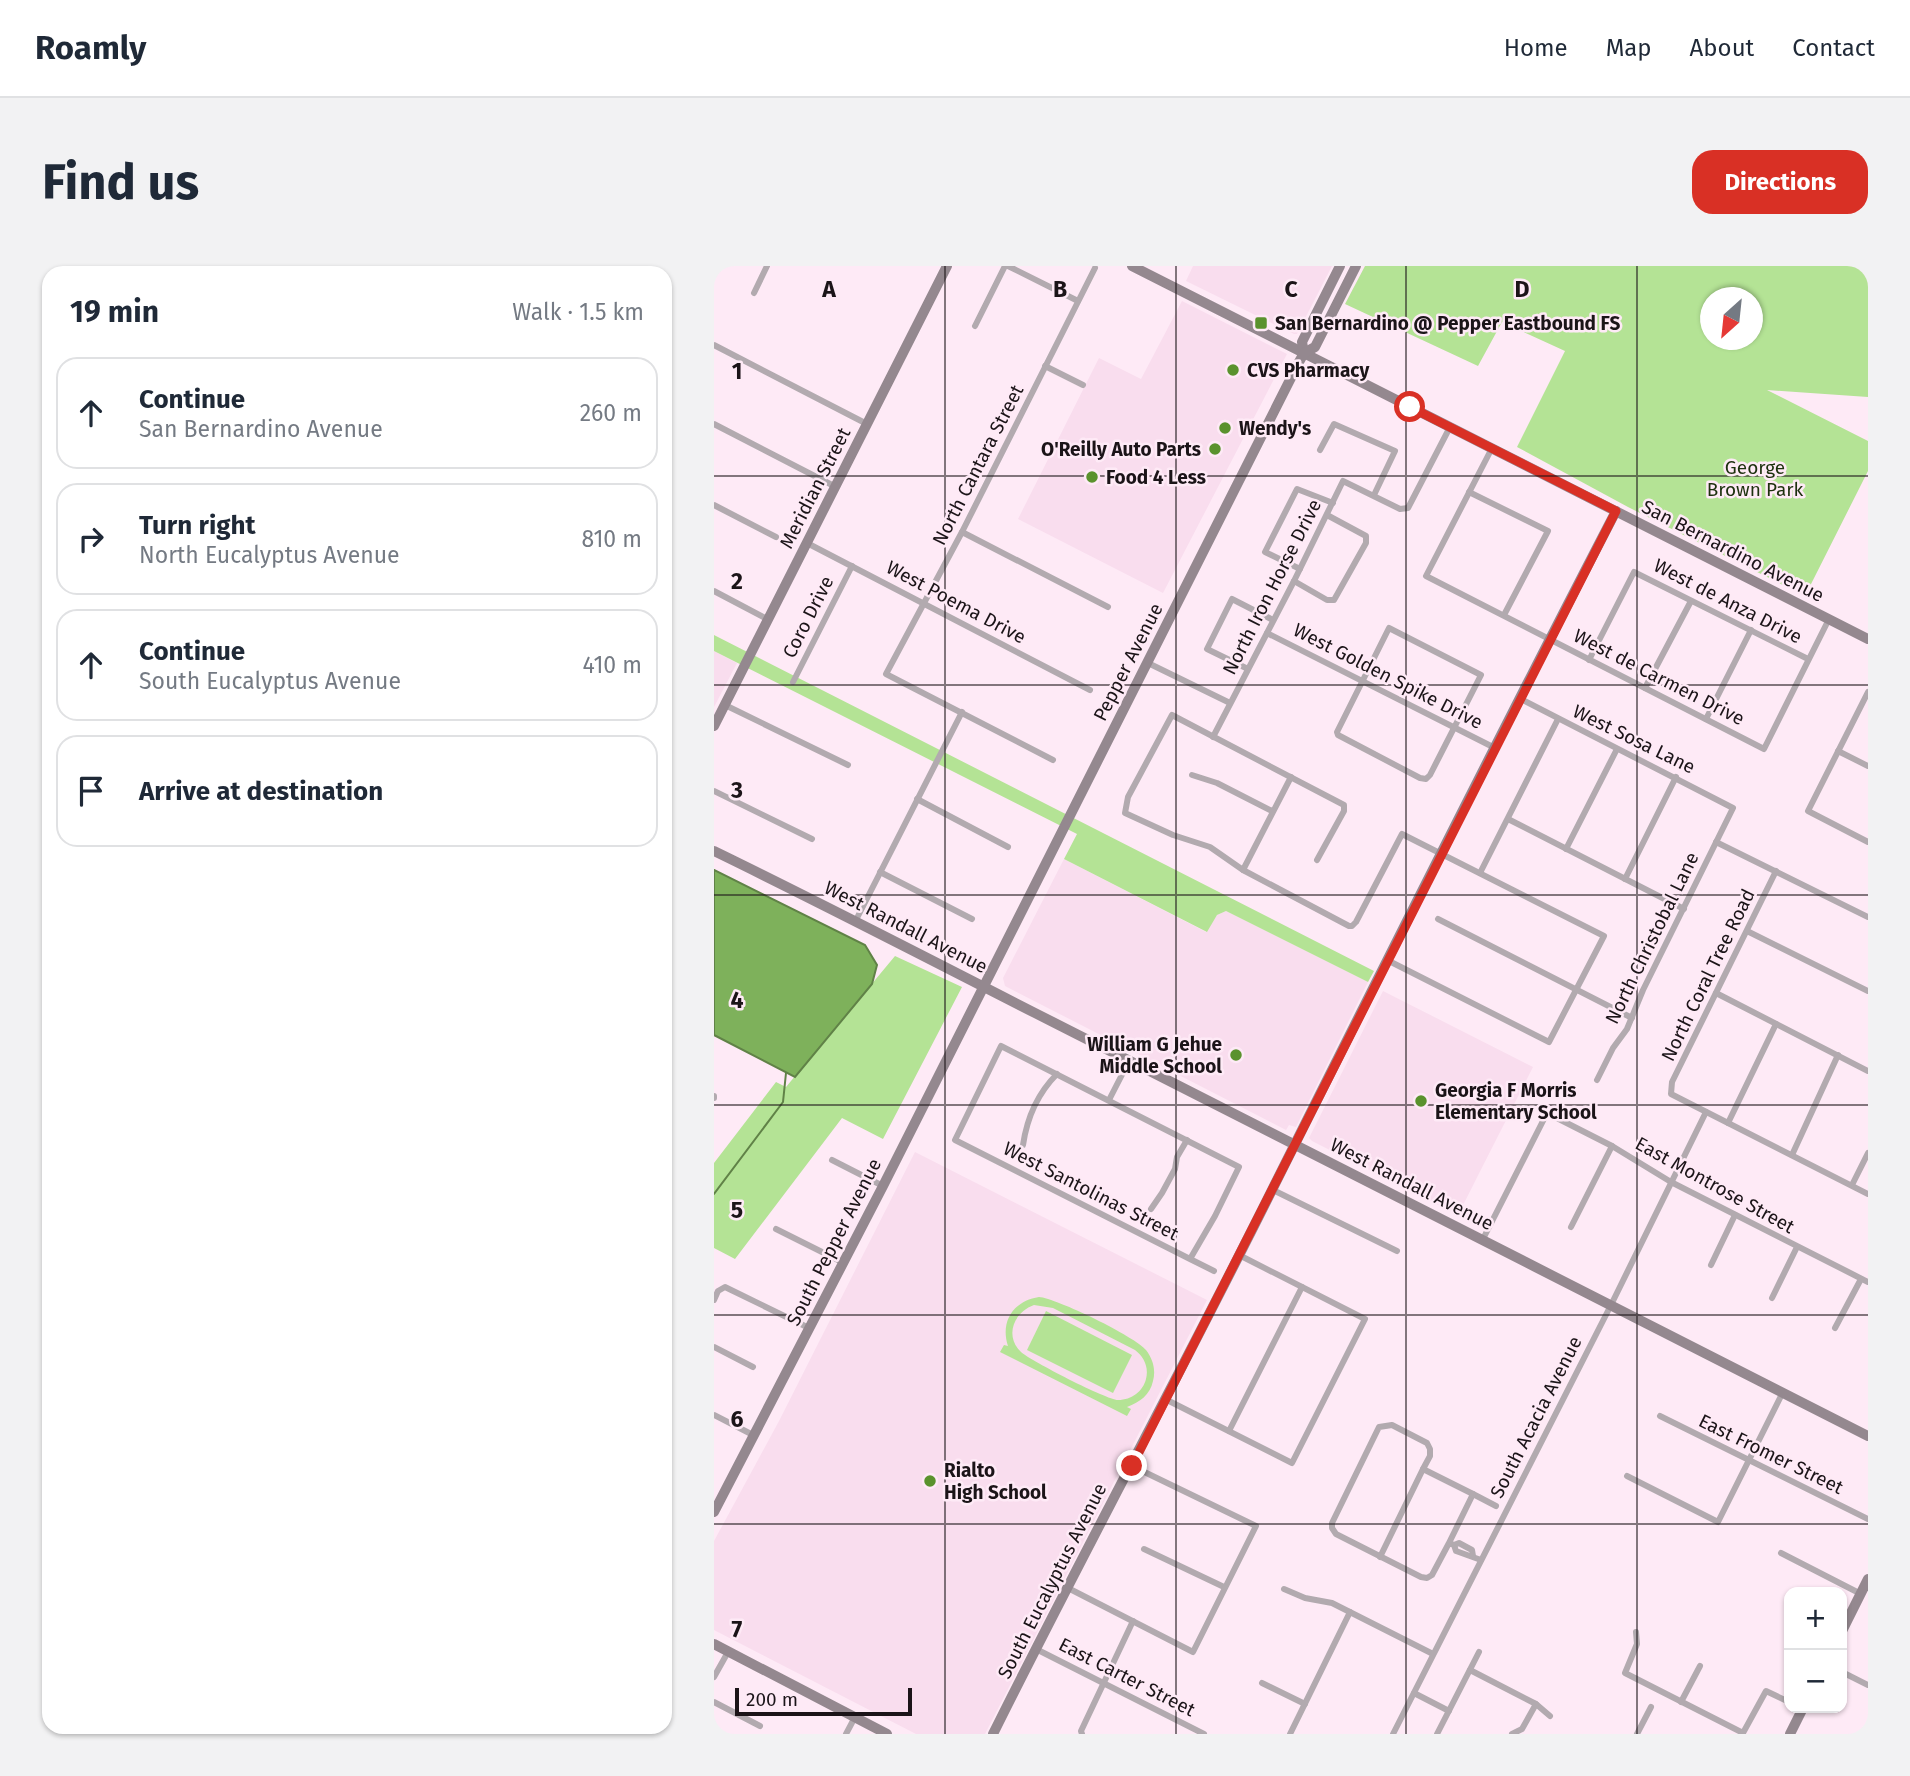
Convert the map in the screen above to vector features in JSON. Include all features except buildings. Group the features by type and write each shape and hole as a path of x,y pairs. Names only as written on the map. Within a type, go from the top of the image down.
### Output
{"street":[{"path":"754,293 767,266"},
{"name":"Meridian Street","path":"714,726 947,266"},
{"path":"975,326 1007,266 1078,301"},
{"name":"San Bernardino Avenue","path":"1132,266 1868,639"},
{"name":"Pepper Avenue","path":"1304,353 1302,342 1340,266"},
{"name":"Pepper Avenue","path":"984,987 1304,353 1315,347 1356,266"},
{"name":"North Cantara Street","path":"962,712 886,674 962,532 1095,268"},
{"path":"714,345 867,424"},
{"path":"1045,366 1083,385"},
{"path":"714,424 836,487"},
{"path":"1320,450 1334,424 1395,451 1374,495 1400,509 1408,509 1450,427"},
{"path":"1492,448 1469,492 1548,531 1504,615"},
{"name":"North Iron Horse Drive","path":"1213,737 1343,481 1374,495"},
{"path":"1300,569 1265,552 1297,489 1333,503"},
{"name":"West de Carmen Drive","path":"1469,492 1426,576 1764,749 1808,659"},
{"path":"714,505 776,537"},
{"name":"South Eucalyptus Avenue","path":"993,1734 1066,1587 1132,1466 1616,511"},
{"path":"1294,581 1327,600 1334,600 1366,543 1366,536 1327,514"},
{"path":"962,532 1108,607"},
{"name":"West Poema Drive","path":"807,543 1090,690"},
{"name":"Coro Drive","path":"793,682 852,566"},
{"name":"West de Anza Drive","path":"1589,660 1634,572 1808,659"},
{"path":"714,591 769,620"},
{"path":"1248,669 1207,649 1232,599 1273,620"},
{"path":"1645,688 1691,600"},
{"path":"1808,659 1829,619"},
{"path":"1389,628 1482,675 1426,779 1338,735 1337,732 1363,681 1389,628"},
{"path":"1706,719 1751,630"},
{"name":"West Golden Spike Drive","path":"1267,633 1495,748"},
{"path":"1148,663 1230,704"},
{"path":"1868,692 1808,811 1868,842"},
{"name":"West Sosa Lane","path":"1521,699 1733,808"},
{"path":"725,705 848,765"},
{"path":"856,920 962,712 1053,760"},
{"path":"1317,860 1344,805 1172,715 1128,797 1125,813 1173,835 1210,847 1243,870 1349,926 1356,922 1402,834 1604,936 1549,1042 1389,961"},
{"path":"1480,873 1558,719"},
{"path":"1566,849 1617,749"},
{"path":"1838,751 1868,766"},
{"path":"1192,775 1216,783 1272,811"},
{"path":"1243,870 1291,777"},
{"path":"1625,878 1676,777"},
{"path":"714,791 812,839"},
{"path":"917,799 1008,847"},
{"name":"North Christobal Lane","path":"1597,1080 1632,1018 1643,990 1733,808"},
{"path":"1508,819 1684,909"},
{"path":"1716,842 1868,917"},
{"name":"West Randall Avenue","path":"714,851 856,920 1294,1145 1612,1303 1868,1436"},
{"name":"North Coral Tree Road","path":"1706,1112 1671,1094 1672,1082 1776,871"},
{"path":"880,872 972,919"},
{"path":"1437,919 1632,1018"},
{"path":"1747,931 1868,991"},
{"name":"South Pepper Avenue","path":"714,1512 984,987"},
{"path":"1716,993 1868,1071"},
{"path":"1728,1123 1776,1024"},
{"name":"West Santolinas Street","path":"1057,1074 1002,1046 955,1140 1214,1271"},
{"path":"1792,1154 1838,1055"},
{"path":"1109,1100 1129,1061"},
{"path":"1023,1146 1026,1125 1037,1100 1057,1074 1239,1167 1190,1259"},
{"path":"1706,1112 1868,1194"},
{"name":"South Acacia Avenue","path":"1393,1734 1706,1112"},
{"name":"East Montrose Street","path":"1483,1239 1547,1113 1612,1146 1671,1182 1868,1283"},
{"path":"1151,1209 1163,1193 1187,1140"},
{"path":"1571,1227 1612,1146"},
{"path":"1852,1185 1868,1153"},
{"path":"832,1160 883,1186"},
{"path":"1273,1189 1397,1251"},
{"path":"1710,1265 1735,1215"},
{"path":"776,1229 842,1262"},
{"path":"1772,1298 1797,1247"},
{"path":"1165,1399 1292,1463 1365,1319 1239,1255"},
{"path":"1835,1328 1861,1279"},
{"path":"714,1300 718,1291 725,1287 809,1328"},
{"path":"1229,1431 1302,1287"},
{"path":"714,1347 753,1367"},
{"path":"1627,1476 1718,1521 1783,1392"},
{"path":"714,1415 755,1436"},
{"name":"East Fromer Street","path":"1661,1416 1868,1519"},
{"path":"1380,1557 1430,1456 1430,1449 1427,1443 1391,1425 1379,1427 1332,1523 1336,1534 1380,1557 1421,1577 1427,1578 1432,1575 1452,1544 1473,1494"},
{"path":"1066,1587 1193,1652 1256,1526 1132,1466"},
{"path":"1423,1469 1496,1506"},
{"path":"1452,1544 1459,1543 1472,1550 1473,1556"},
{"path":"1452,1544 1456,1551 1468,1558 1473,1556 1481,1560"},
{"path":"1462,1554 1466,1547"},
{"path":"1144,1549 1224,1587"},
{"path":"1781,1553 1861,1594"},
{"path":"1847,1621 1868,1579"},
{"path":"1284,1589 1305,1598 1332,1603 1433,1654"},
{"path":"1291,1734 1350,1612"},
{"path":"1082,1734 1102,1684 1133,1621"},
{"path":"1636,1632 1637,1644 1625,1673 1743,1733 1766,1691 1784,1700"},
{"path":"714,1644 887,1734"},
{"name":"East Carter Street","path":"1036,1649 1204,1734"},
{"path":"714,1677 728,1651"},
{"path":"1437,1734 1479,1652"},
{"path":"1681,1702 1700,1667"},
{"path":"1470,1670 1536,1704 1550,1716"},
{"path":"1847,1674 1868,1685"},
{"path":"1262,1683 1305,1704"},
{"path":"1414,1693 1449,1711"},
{"path":"714,1702 760,1726"},
{"path":"1512,1734 1522,1729 1536,1704"},
{"path":"1637,1734 1651,1707"},
{"path":"1790,1734 1800,1713"},
{"path":"846,1734 855,1717"}],"shaded area":[{"path":"1193,266 1332,266 1297,334 1294,334 1186,281"},
{"path":"1182,301 1287,354 1163,593 1018,519 1099,358 1141,379"},
{"path":"714,651 737,663 714,707"},
{"name":"William G Jehue Middle School","path":"1064,859 1206,932 1217,915 1226,911 1368,982 1296,1127 1289,1125 1286,1130 1005,986 1003,978"},
{"path":"714,870 865,945 877,965 872,984 795,1077 714,1035"},
{"name":"Georgia F Morris Elementary School","path":"1383,991 1533,1067 1458,1215 1309,1138"},
{"name":"Rialto High School","path":"915,1152 1207,1300 985,1734 916,1734 714,1630 714,1541 779,1421"}],"green space":[{"name":"George Brown Park","path":"1365,266 1868,266 1868,397 1767,390 1868,441 1868,471 1805,596 1628,507 1517,447 1565,351 1502,322 1478,366 1345,304"},
{"path":"714,635 1374,971 1368,982 1226,911 1217,915 1207,932 1064,859 1077,834 714,651"},
{"path":"895,956 962,987 883,1139 842,1118 735,1259 714,1248 714,1163 776,1082 786,1087"},
{"path":"1030,1299 1048,1299 1078,1311 1127,1336 1146,1350 1153,1365 1153,1381 1144,1397 1127,1407 1131,1409 1127,1416 1000,1352 1004,1345 1008,1346 1007,1321 1016,1308","holes":["1034,1305 1053,1308 1135,1350 1143,1359 1147,1370 1145,1383 1140,1391 1128,1398 1111,1398 1069,1379 1021,1352 1012,1332 1021,1313"]},
{"path":"1046,1311 1132,1355 1113,1393 1027,1350"}],"waterway":[{"path":"714,1194 783,1102 786,1073"}],"place":[{"name":"San Bernardino @ Pepper Eastbound FS","path":"1261,323"},
{"name":"CVS Pharmacy","path":"1233,370"},
{"name":"Wendy's","path":"1225,428"},
{"name":"O'Reilly Auto Parts","path":"1215,449"},
{"name":"Food 4 Less","path":"1092,477"},
{"name":"William G Jehue Middle School","path":"1236,1055"},
{"name":"Georgia F Morris Elementary School","path":"1421,1101"},
{"name":"Rialto High School","path":"930,1481"}],"route":[{"path":"1132,1466 1616,511 1410,407"}]}
